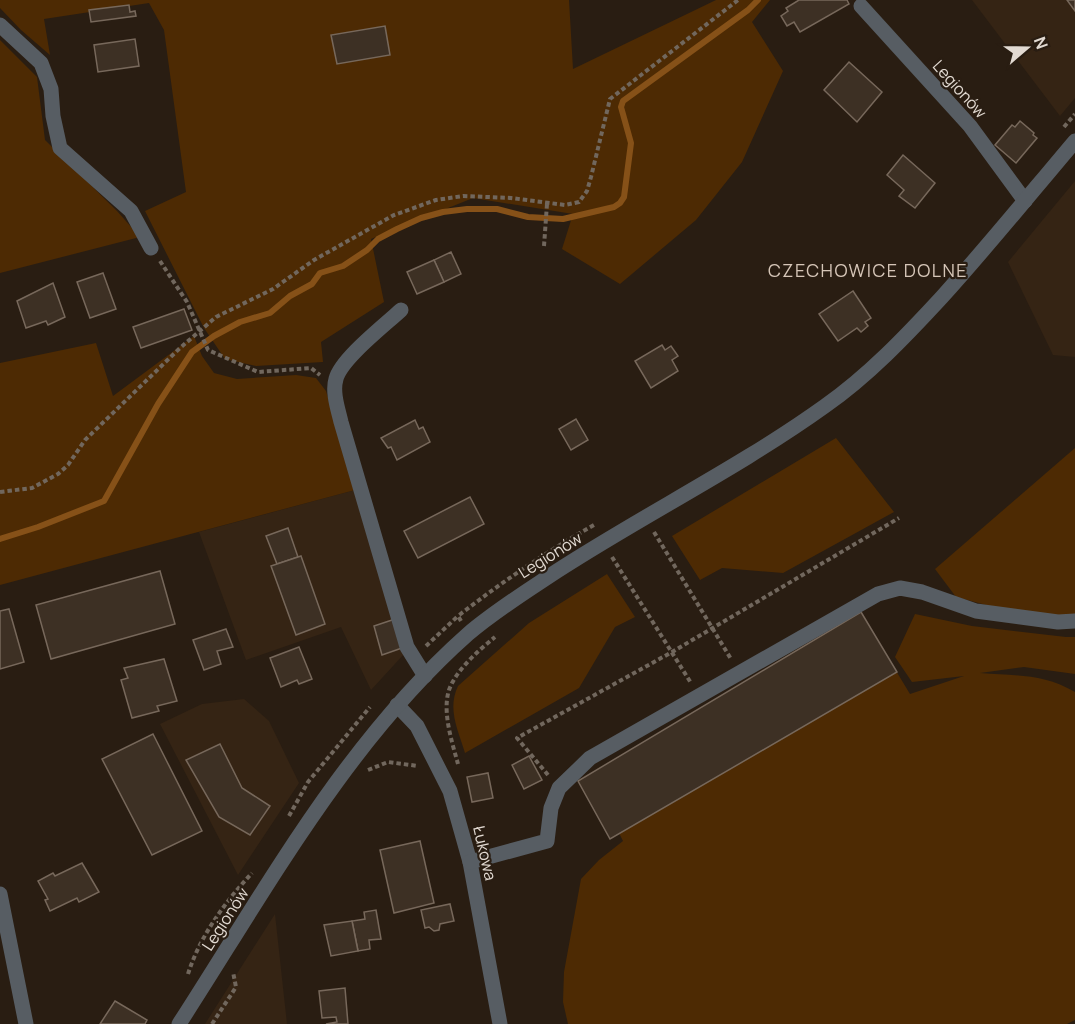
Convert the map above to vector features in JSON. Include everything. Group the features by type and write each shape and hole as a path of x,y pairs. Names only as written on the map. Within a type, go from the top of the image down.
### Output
{"street":[{"name":"Legionów","path":"861,6 970,126 1025,201"},
{"path":"0,25 41,63 51,89 52,116 60,148 131,211 151,248"},
{"name":"Legionów","path":"179,1024 325,797 356,754 425,676 469,633 509,602 827,405 879,361 918,323 973,263 1075,141"},
{"path":"401,310 345,363 336,380 336,389 341,422 407,647 425,676"},
{"path":"470,862 547,840 551,808 559,788 590,758 878,594 900,588 922,591 976,611 1058,622 1075,621"},
{"name":"Łukowa","path":"397,705 417,726 450,791 470,862 500,1024"},
{"path":"0,894 26,1024"}],"path":[{"path":"0,492 32,488 58,474 68,465 85,440 180,348 216,317 273,289 314,260 394,215 436,200 463,196 485,196 547,206 573,205 583,198 591,177 607,106 614,95 738,0"},
{"path":"1060,131 1075,114"},
{"path":"544,246 547,206"},
{"path":"151,248 187,302 208,350 258,372 311,368 336,389"},
{"path":"559,788 517,738 672,652 899,518"},
{"path":"479,652 458,616 494,588 548,552 596,524"},
{"path":"652,529 739,673"},
{"path":"602,558 610,554 699,696"},
{"path":"459,770 447,715 449,691 458,675 479,652 504,631"},
{"path":"360,778 368,770 388,762 419,766 454,749"},
{"path":"212,1024 236,987 232,966"}],"shaded area":[{"path":"0,0 569,0 573,69 716,0 770,0 752,22 783,71 742,162 696,220 620,284 562,249 573,214 473,198 371,239 384,302 321,342 323,362 256,366 225,359 204,328 145,211 186,192 164,30 149,3 44,19 50,55 0,8"},
{"path":"972,0 1075,0 1075,98 1060,116"},
{"path":"0,40 37,77 45,140 140,237 0,273"},
{"path":"1075,181 1075,357 1053,355 1008,262"},
{"path":"194,336 202,356 214,373 237,379 296,375 316,378 326,391 355,490 0,585 0,363 96,343 113,396"},
{"path":"836,438 894,512 783,573 722,568 700,580 672,536"},
{"path":"1075,448 1075,615 1027,616 956,597 935,569"},
{"path":"355,490 405,653 371,690 341,627 246,660 199,532"},
{"path":"607,574 635,617 615,627 579,688 465,753 457,728 453,703 458,686 529,623"},
{"path":"915,614 972,626 1075,637 1075,674 1024,667 980,673 1040,678 1075,692 1075,1020 1067,1024 568,1024 563,1002 564,972 581,879 599,860 623,841 606,807 881,646 910,694 964,676 912,682 895,657"},
{"path":"244,699 269,721 299,783 238,875 160,724 202,704"},
{"path":"275,914 287,1024 205,1024"}],"building":[{"path":"799,0 847,0 849,4 800,32 794,22 787,26 781,16 788,11 786,8"},
{"path":"1067,0 1075,0 1075,11"},
{"path":"129,5 130,12 135,11 136,16 91,22 89,10"},
{"path":"385,26 390,55 337,64 331,35"},
{"path":"135,39 139,66 98,72 94,45"},
{"path":"849,62 882,92 857,122 824,90"},
{"path":"1020,121 1037,138 1016,163 995,145 1012,125 1015,127"},
{"path":"903,155 935,183 915,208 899,196 904,190 887,175"},
{"path":"451,252 461,274 444,282 434,260"},
{"path":"434,260 444,282 417,294 407,272"},
{"path":"103,273 116,309 90,318 77,282"},
{"path":"53,283 65,317 48,325 46,321 26,328 17,301"},
{"path":"853,291 871,318 865,322 868,326 861,332 857,328 838,341 819,314"},
{"path":"184,309 192,330 141,348 133,327"},
{"path":"662,345 665,350 671,346 678,356 672,360 678,371 651,388 635,361"},
{"path":"576,419 588,440 571,450 559,429"},
{"path":"415,420 419,429 423,427 430,442 397,460 391,447 388,448 381,438"},
{"path":"470,497 484,524 418,558 404,531"},
{"path":"288,528 298,557 277,564 266,536"},
{"path":"301,556 325,624 296,635 271,566"},
{"path":"160,571 175,624 51,659 36,605"},
{"path":"9,609 24,662 0,669 0,611"},
{"path":"861,612 897,672 610,839 578,781"},
{"path":"395,619 402,648 382,655 374,626"},
{"path":"226,629 233,647 217,651 221,664 204,670 193,640"},
{"path":"299,647 312,679 299,684 297,680 281,687 270,658"},
{"path":"164,659 177,701 157,706 159,711 132,718 121,680 128,678 124,668"},
{"path":"153,734 202,831 152,855 102,759"},
{"path":"220,744 242,788 270,806 250,835 219,817 186,760"},
{"path":"529,756 542,780 524,789 512,765"},
{"path":"488,773 493,798 472,802 467,777"},
{"path":"420,841 434,903 394,913 380,850"},
{"path":"82,863 99,892 79,902 77,898 50,911 45,900 48,899 38,881 53,873 55,876"},
{"path":"450,904 454,921 440,924 439,930 425,928 421,910"},
{"path":"376,910 381,939 369,940 370,949 358,951 352,921 365,919 364,912"},
{"path":"352,921 358,951 331,956 324,925"},
{"path":"345,988 348,1024 326,1024 337,1022 336,1017 322,1018 319,991"},
{"path":"115,1001 147,1020 145,1024 100,1024"}],"waterway":[{"path":"0,539 104,501 158,404 192,352 214,336 240,322 270,313 290,296 312,284 320,273 343,266 367,250 378,239 421,218 443,212 497,209 528,217 563,219 614,207 620,203 624,197 631,143 621,107 623,101 748,10 758,0"}],"district":[{"name":"CZECHOWICE DOLNE","path":"868,271"}]}
